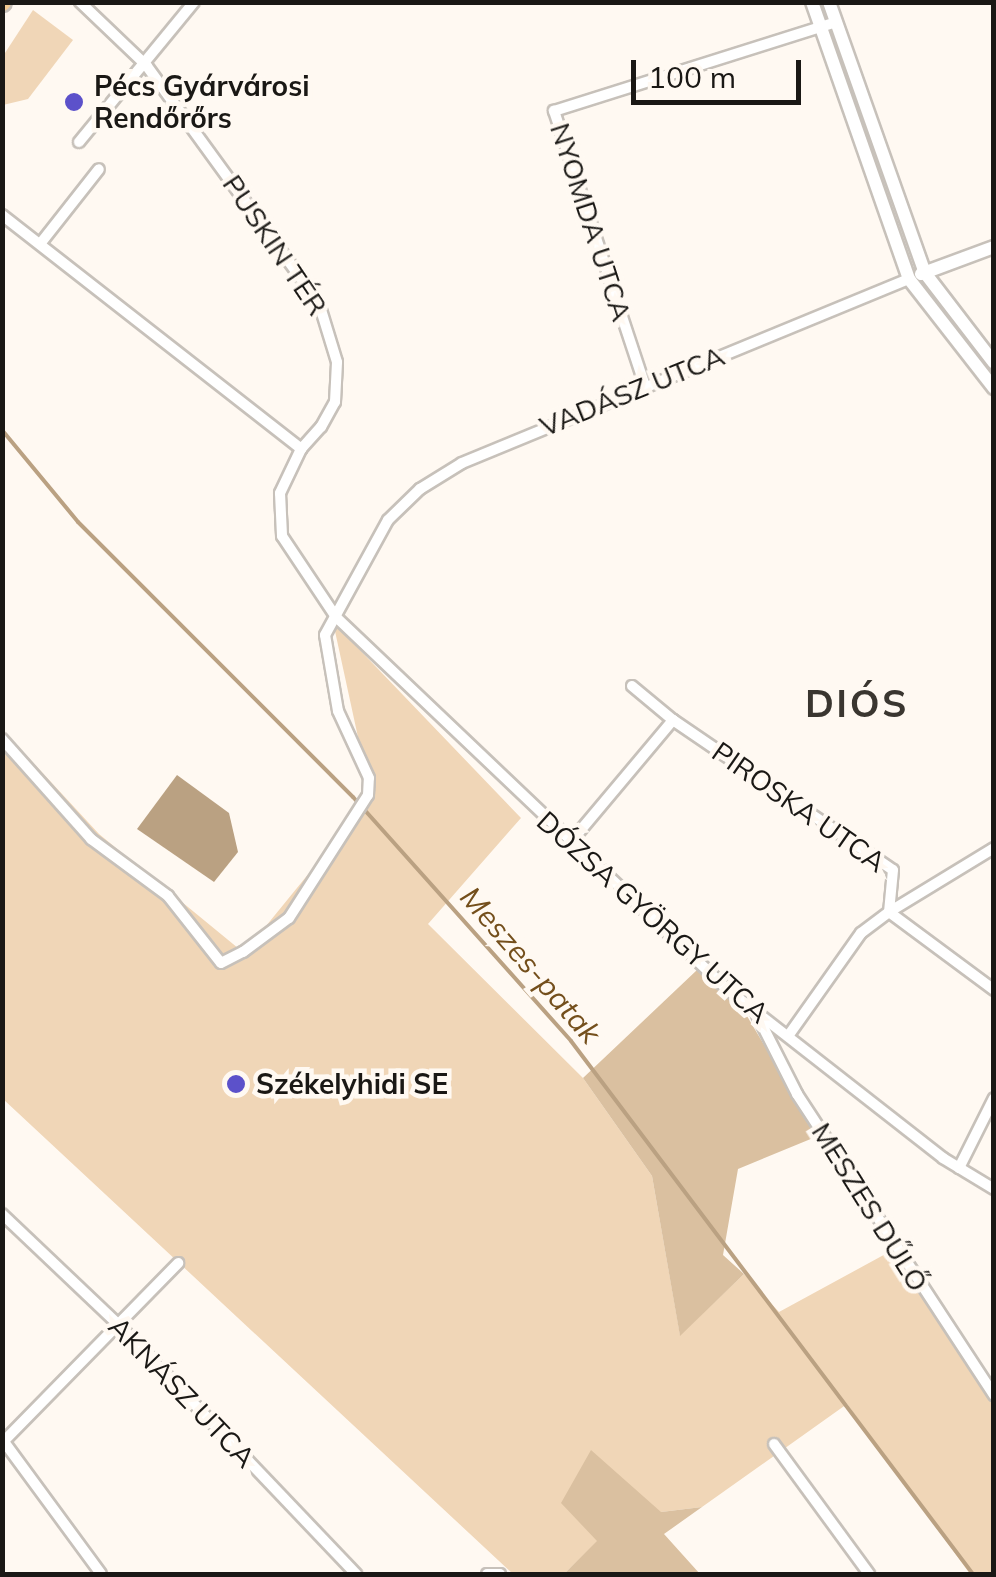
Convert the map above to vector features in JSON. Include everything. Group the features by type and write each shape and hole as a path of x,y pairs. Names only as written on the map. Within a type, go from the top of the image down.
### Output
{"street":[{"name":"PUSKIN TÉR","path":"80,2 147,66 286,250 334,337 334,402 301,449 280,494 282,536 336,617"},
{"path":"79,142 147,66 194,2"},
{"path":"812,2 909,279 994,388"},
{"path":"830,2 925,273 994,363"},
{"name":"NYOMDA UTCA","path":"644,386 554,111 836,22"},
{"path":"40,244 99,169"},
{"path":"2,214 301,449"},
{"name":"VADÁSZ UTCA","path":"2,739 91,838 168,896 221,962 263,942 289,918 363,807 369,778 338,711 325,657 325,636 372,540 420,489 478,456 644,386 994,247"},
{"name":"DÓZSA GYÖRGY UTCA","path":"336,617 569,844 756,1013 959,1168 994,1189"},
{"path":"569,844 673,720 632,686"},
{"name":"PIROSKA UTCA","path":"673,720 894,870 888,912 861,933 788,1036"},
{"path":"994,848 888,912 994,990"},
{"name":"MESZES DŰLŐ","path":"756,1013 797,1094 994,1395"},
{"path":"959,1168 994,1098"},
{"name":"AKNÁSZ UTCA","path":"2,1214 119,1325 356,1574"},
{"path":"101,1574 3,1441 178,1263"},
{"path":"774,1444 869,1574"},
{"path":"487,1574 500,1574"}],"shaded area":[{"path":"33,10 73,40 28,99 3,105 3,56"},
{"path":"333,622 521,818 428,924 583,1078 652,1176 680,1335 744,1274 779,1312 891,1251 993,1393 993,1574 970,1574 847,1404 702,1507 661,1512 598,1541 564,1574 513,1574 3,1099 2,729 99,834 244,953 371,797"},
{"path":"177,775 229,813 238,852 214,882 137,829"},
{"path":"697,970 747,1016 818,1136 738,1169 723,1255 744,1274 680,1336 652,1176 583,1078"},
{"path":"591,1450 661,1512 702,1507 664,1534 700,1574 564,1574 597,1541 561,1503"}],"waterway":[{"name":"Meszes-patak","path":"2,430 78,522 353,797 571,1041 973,1574"}],"place":[{"name":"Pécs Gyárvárosi Rendőrőrs","path":"74,102"},
{"name":"Székelyhidi SE","path":"236,1084"}],"district":[{"name":"DIÓS","path":"857,704"}]}
